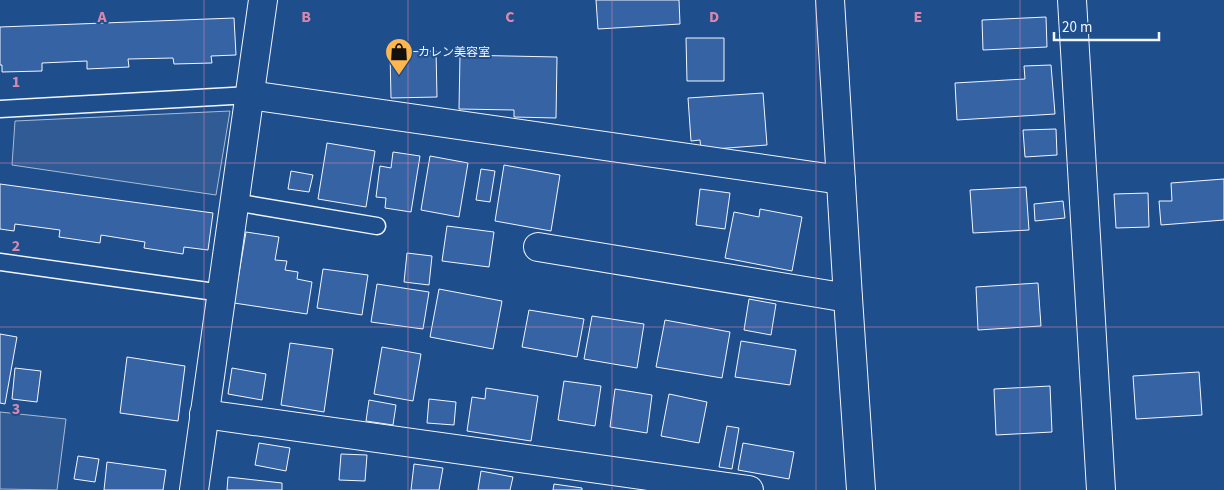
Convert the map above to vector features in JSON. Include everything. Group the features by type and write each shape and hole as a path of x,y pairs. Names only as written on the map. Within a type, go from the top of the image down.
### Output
{"street":[{"path":"194,490 263,0"},
{"path":"830,0 861,490"},
{"path":"1072,0 1101,490"},
{"path":"250,95 841,180"},
{"path":"538,247 848,298"},
{"path":"204,414 750,490"}],"lane":[{"path":"0,109 250,95"},
{"path":"234,202 377,226"},
{"path":"0,262 222,293"}],"shaded area":[{"path":"230,111 216,195 12,165 15,121"},
{"path":"0,412 66,419 57,490 0,489"}],"building":[{"path":"596,0 679,0 680,24 598,29"},
{"path":"1046,17 1047,47 983,50 982,20"},
{"path":"234,18 236,55 211,56 212,63 174,64 173,58 128,59 129,67 87,69 87,61 42,63 42,71 2,72 2,65 0,65 0,27"},
{"path":"686,38 724,38 724,81 687,81"},
{"path":"436,51 437,97 391,98 390,52"},
{"path":"460,55 557,57 556,118 514,117 514,110 459,109"},
{"path":"1051,65 1055,114 957,120 955,83 1025,79 1024,66"},
{"path":"763,93 767,145 701,150 700,140 691,141 688,98"},
{"path":"1056,129 1057,155 1025,157 1023,130"},
{"path":"327,143 375,151 366,207 318,199"},
{"path":"393,152 420,156 411,212 385,208 386,198 376,197 380,166 391,168"},
{"path":"430,156 468,163 459,217 421,210"},
{"path":"504,165 560,175 551,231 495,221"},
{"path":"481,169 495,171 490,202 476,200"},
{"path":"291,171 313,175 309,192 288,189"},
{"path":"1224,179 1224,220 1161,225 1159,201 1172,201 1171,183"},
{"path":"0,184 213,213 208,250 184,247 183,254 144,248 145,242 101,235 100,243 59,237 60,230 15,224 14,231 0,229"},
{"path":"1026,187 1029,230 973,233 970,190"},
{"path":"700,189 730,193 725,229 696,225"},
{"path":"1148,193 1149,227 1116,228 1114,194"},
{"path":"1063,201 1065,218 1035,221 1034,204"},
{"path":"760,209 802,217 792,271 725,258 734,212 759,217"},
{"path":"447,226 494,232 489,267 442,261"},
{"path":"246,232 279,237 275,260 287,261 285,270 298,272 297,279 312,282 307,314 234,303"},
{"path":"407,253 432,256 429,285 404,282"},
{"path":"323,269 368,275 362,315 317,308"},
{"path":"1038,283 1041,326 978,330 976,287"},
{"path":"377,284 429,292 423,329 371,322"},
{"path":"439,289 502,301 493,349 430,337"},
{"path":"749,299 776,304 771,335 744,330"},
{"path":"529,310 584,319 577,357 522,347"},
{"path":"592,316 644,324 637,368 584,359"},
{"path":"665,320 730,332 722,378 656,367"},
{"path":"0,334 17,337 5,404 0,403"},
{"path":"741,341 796,350 790,385 735,377"},
{"path":"290,343 333,349 324,412 281,405"},
{"path":"382,347 421,354 413,401 374,394"},
{"path":"127,357 185,366 178,421 120,413"},
{"path":"15,368 41,371 37,402 12,399"},
{"path":"232,368 266,374 262,400 228,394"},
{"path":"1199,372 1202,415 1136,419 1133,376"},
{"path":"564,381 601,386 595,426 558,420"},
{"path":"1050,386 1052,432 996,435 994,389"},
{"path":"486,388 538,396 531,441 467,431 472,397 485,399"},
{"path":"615,389 652,395 647,433 610,427"},
{"path":"669,394 707,402 699,443 661,436"},
{"path":"429,399 456,402 454,425 427,423"},
{"path":"369,400 396,405 393,425 366,421"},
{"path":"727,426 739,428 732,469 719,467"},
{"path":"259,443 290,448 286,471 255,465"},
{"path":"743,443 794,452 789,479 738,470"},
{"path":"341,454 367,455 365,481 339,480"},
{"path":"78,456 99,459 95,482 74,479"},
{"path":"107,462 166,470 163,490 104,490"},
{"path":"414,464 443,468 439,490 411,490"},
{"path":"481,471 513,477 510,490 478,490"},
{"path":"228,477 282,483 282,490 227,490"},
{"path":"554,484 582,488 582,490 553,490"}],"place":[{"name":"カレン美容室","path":"399,76"}]}
